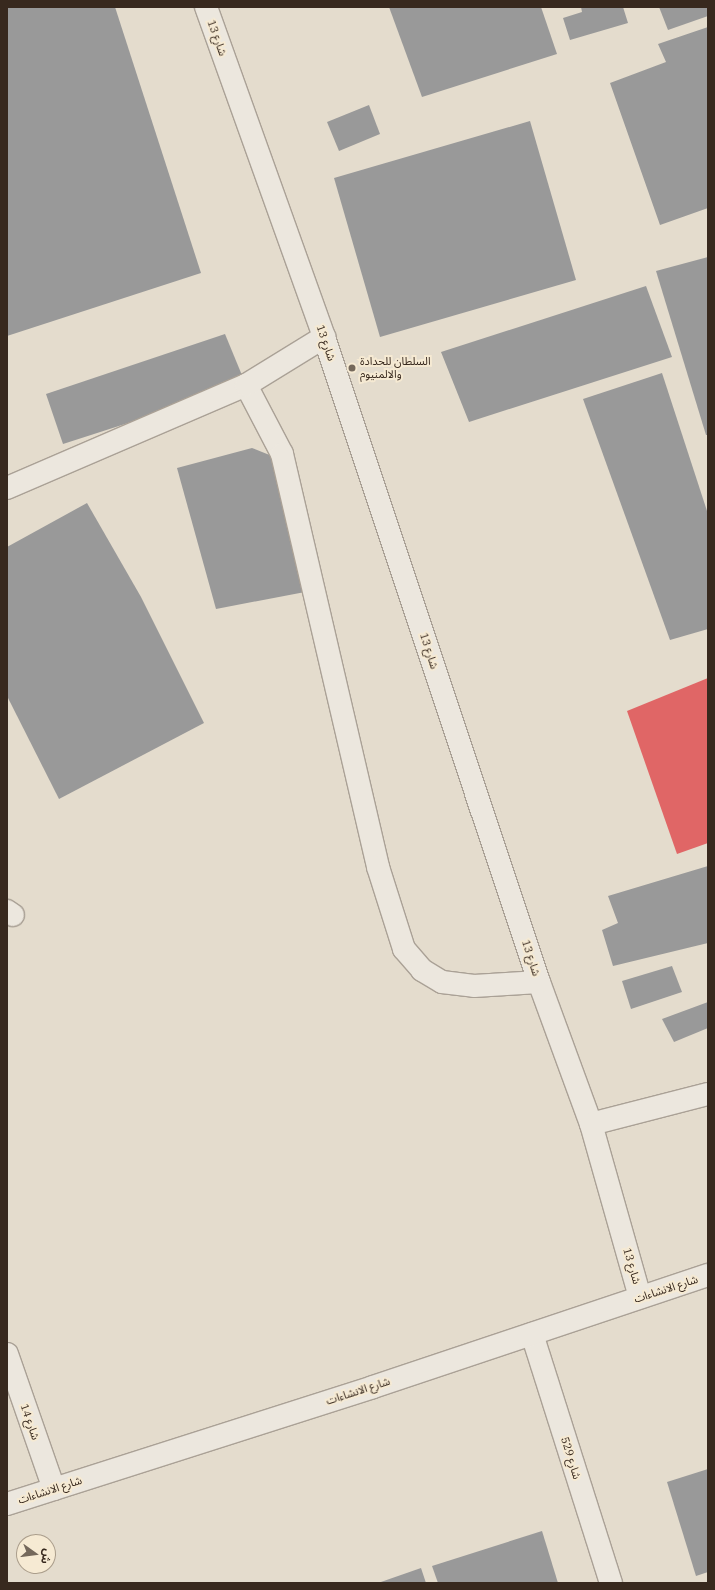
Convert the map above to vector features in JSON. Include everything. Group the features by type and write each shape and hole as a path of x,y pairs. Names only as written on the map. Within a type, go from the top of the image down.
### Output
{"street":[{"name":"شارع 13","path":"206,7 324,337 539,982 591,1124 640,1297"},
{"path":"7,488 246,385 324,337"},
{"path":"246,385 282,454 378,867 404,950 422,970 442,982 474,986 539,982"},
{"path":"591,1124 708,1094"},
{"name":"شارع الانشاءات","path":"7,1504 532,1334 708,1275"},
{"name":"شارع 529","path":"532,1334 610,1583"},
{"name":"شارع 14","path":"7,1354 54,1489"}],"building: متاجر":[{"path":"708,678 708,843 677,854 627,711"}],"building: صناعة":[{"path":"7,7 115,7 201,273 7,336"},
{"path":"389,7 541,7 557,54 422,97"},
{"path":"581,7 623,7 628,23 570,40 563,18 582,12"},
{"path":"659,7 708,7 708,16 668,30"},
{"path":"708,27 708,208 660,225 610,83 666,62 658,44"},
{"path":"369,105 380,134 339,151 327,122"},
{"path":"530,121 576,280 380,337 334,178"},
{"path":"708,257 708,435 706,435 656,271"},
{"path":"646,286 672,357 469,422 441,352"},
{"path":"225,334 246,385 63,444 46,394"},
{"path":"662,373 708,514 708,629 670,640 583,399"},
{"path":"252,448 272,456 305,592 216,609 177,468"},
{"path":"87,503 141,597 204,723 59,799 7,696 7,547"},
{"path":"708,866 708,943 613,966 602,930 618,923 608,896"},
{"path":"672,966 682,992 631,1009 622,981"},
{"path":"708,1002 708,1028 674,1042 662,1019"},
{"path":"708,1469 708,1572 696,1576 667,1482"},
{"path":"542,1531 558,1583 438,1583 432,1566"},
{"path":"421,1568 426,1583 378,1583"}],"place":[{"name":"السلطان للحدادة والالمنيوم","path":"352,368"}]}
